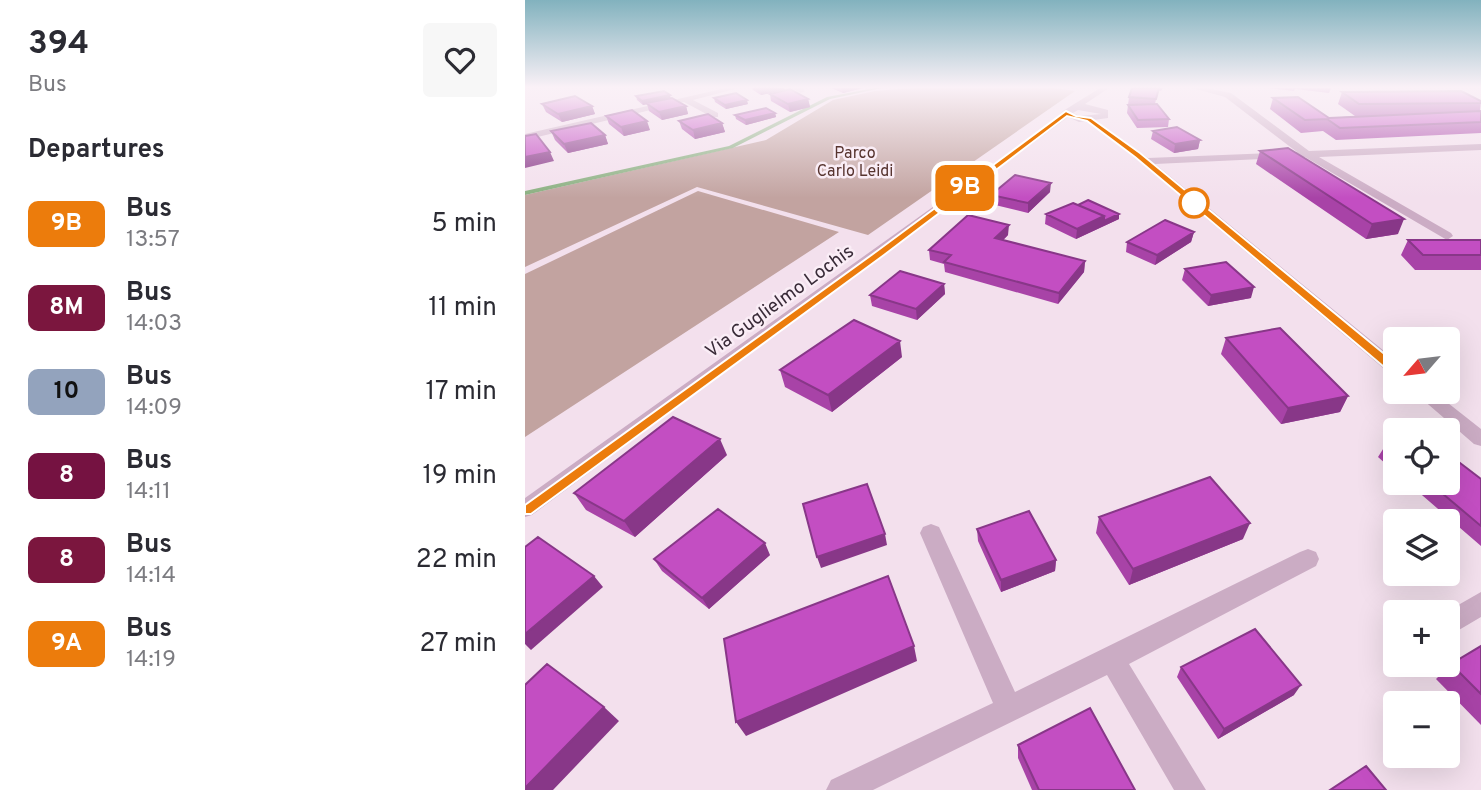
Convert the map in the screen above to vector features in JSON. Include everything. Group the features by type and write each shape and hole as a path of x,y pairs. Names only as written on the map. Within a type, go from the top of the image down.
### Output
{"street":[{"path":"525,137 576,125"},
{"name":"Via Guglielmo Lochis","path":"525,509 1052,125"},
{"path":"1093,125 1141,158 1383,359"},
{"path":"1112,125 1141,158"},
{"path":"1268,125 1305,153 1447,236"},
{"path":"1141,158 1481,147"},
{"path":"1438,404 1481,439"},
{"path":"931,533 1009,709"},
{"path":"841,790 1112,659 1308,559"},
{"path":"1460,617 1481,603"},
{"path":"1112,659 1191,790"}],"green space":[{"name":"Parco Carlo Leidi","path":"791,125 1026,125 868,235 697,187 525,267 525,195 766,140"},
{"path":"698,191 839,232 525,437 525,274"}],"building":[{"path":"593,125 605,135 564,144 551,131"},
{"path":"685,125 714,125 693,130"},
{"path":"1335,125 1414,125 1340,128"},
{"path":"1177,127 1200,140 1175,144 1153,131"},
{"path":"536,134 550,152 525,157 525,136"},
{"path":"1288,148 1404,219 1372,224 1260,151"},
{"path":"1015,175 1051,183 1028,203 991,195"},
{"path":"1088,200 1119,214 1104,221 1104,216 1078,205"},
{"path":"1073,203 1104,216 1077,229 1046,214"},
{"path":"968,215 1009,225 995,238 1085,261 1059,293 944,262 951,255 929,250"},
{"path":"1165,220 1194,232 1157,255 1127,242"},
{"path":"1408,240 1481,240 1481,255 1423,255"},
{"path":"1226,262 1254,287 1211,295 1185,269"},
{"path":"900,271 944,284 916,309 870,295"},
{"path":"854,320 900,341 828,395 780,370"},
{"path":"1280,328 1348,396 1288,408 1226,338"},
{"path":"673,417 720,439 624,521 574,493"},
{"path":"1460,463 1481,479 1481,526 1444,495 1460,495"},
{"path":"1210,477 1250,523 1133,569 1099,517"},
{"path":"867,484 885,534 817,557 803,504"},
{"path":"718,509 765,543 702,598 654,559"},
{"path":"1029,511 1056,560 1001,580 977,529"},
{"path":"538,537 594,576 525,634 525,547"},
{"path":"888,576 914,646 736,722 724,639"},
{"path":"1255,629 1301,685 1224,729 1181,667"},
{"path":"1481,646 1481,694 1460,673 1460,659"},
{"path":"547,664 604,707 525,788 525,685"},
{"path":"1090,708 1135,790 1039,790 1018,745"},
{"path":"1366,766 1386,790 1330,790"}],"waterway":[{"path":"525,193 731,147 775,125"}],"bus line":[{"name":"9B","path":"525,509 1054,125"},
{"name":"9B","path":"1097,125 1138,155 1383,359"}]}
